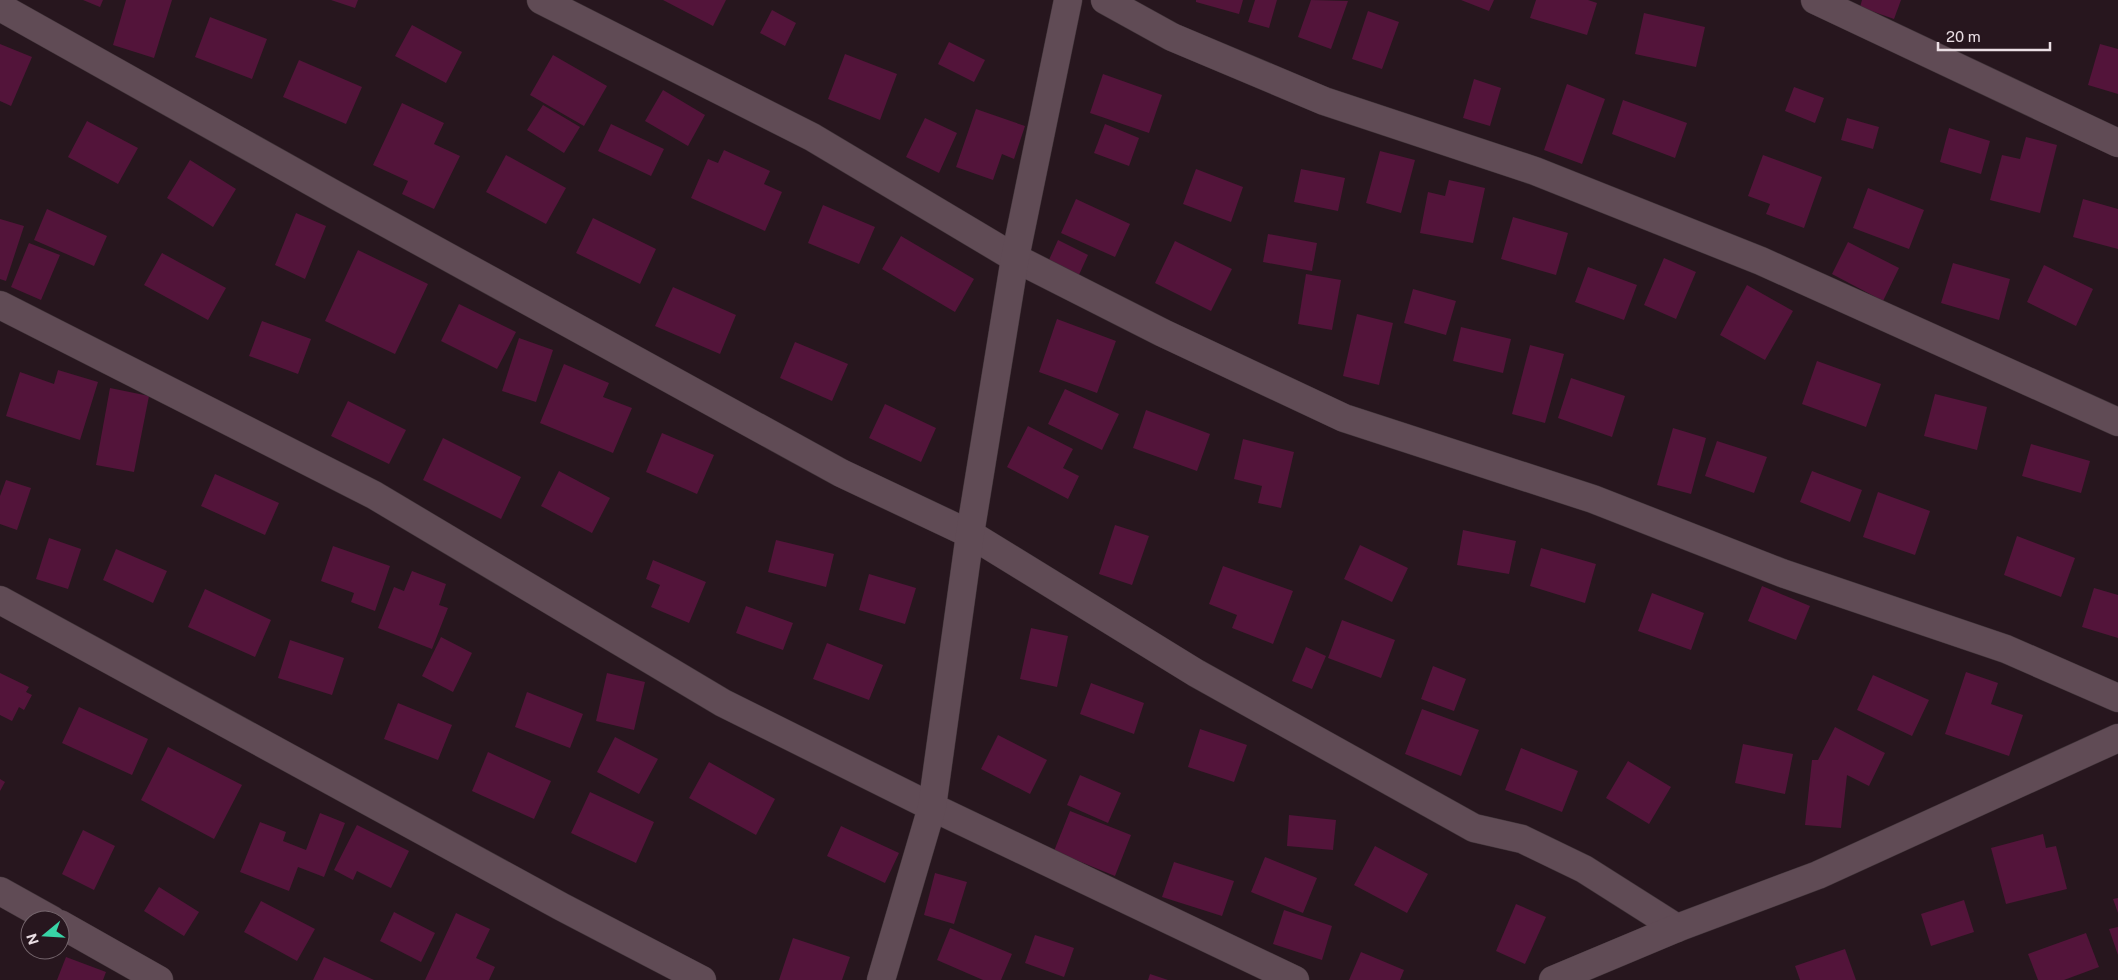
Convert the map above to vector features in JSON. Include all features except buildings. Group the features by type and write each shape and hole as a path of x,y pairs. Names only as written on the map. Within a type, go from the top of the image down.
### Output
{"street":[{"path":"541,0 812,137 1015,258 1162,333 1344,418 1593,500 1782,573 2006,648 2118,698"},
{"path":"881,980 932,807 970,534 1015,258 1068,0"},
{"path":"1105,0 1172,37 1324,101 1535,171 1760,261 2118,422"},
{"path":"1815,0 2118,143"},
{"path":"0,6 337,196 841,473 970,534 1196,672 1474,828 1522,839 1566,860 1584,869 1677,928"},
{"path":"0,305 374,495 723,703 932,807 1295,980"},
{"path":"0,600 553,903 702,980"},
{"path":"1553,980 1677,928 1818,875 2118,738"},
{"path":"0,890 35,910"},
{"path":"70,930 159,980"}]}
